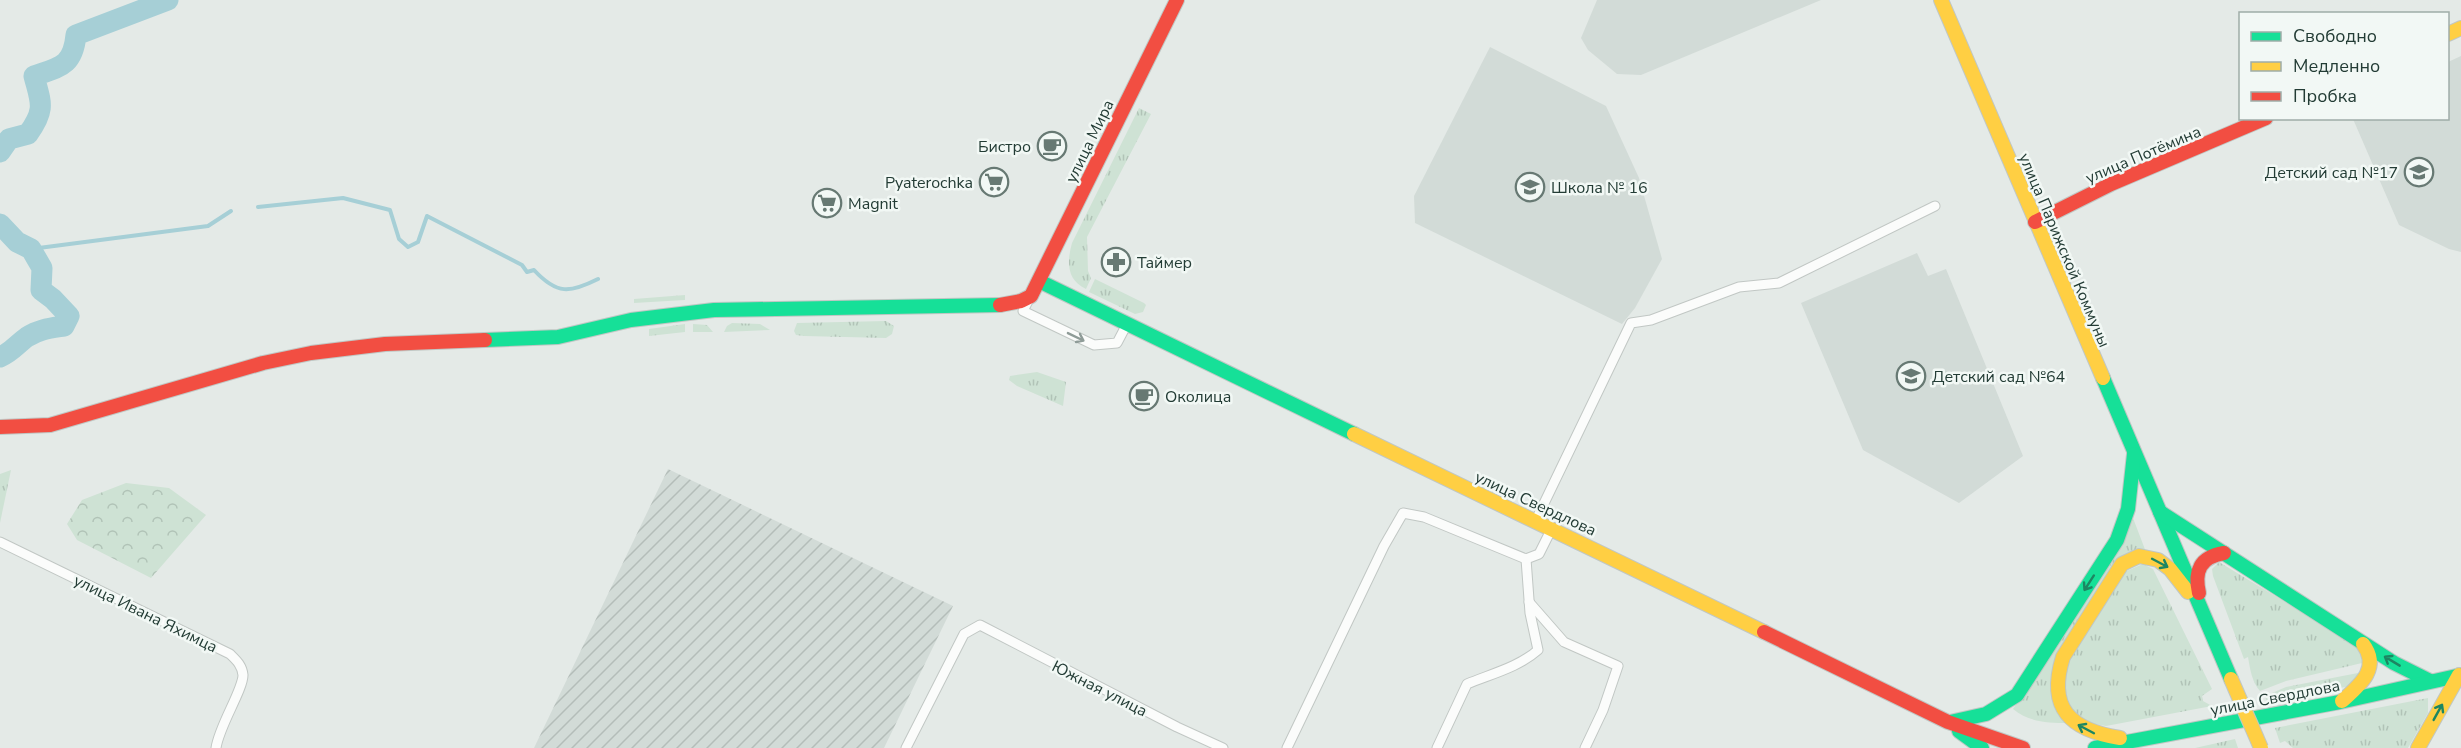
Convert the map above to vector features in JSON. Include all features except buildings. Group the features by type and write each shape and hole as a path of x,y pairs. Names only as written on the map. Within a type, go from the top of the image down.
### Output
{"street":[{"name":"улица Мира","path":"1031,296 1177,0"},
{"name":"улица Парижской Коммуны","path":"1941,0 2203,614"},
{"name":"улица Потёмина","path":"2034,222 2111,184 2261,120"},
{"path":"1536,520 1630,323 1651,320 1738,287 1779,283 1935,206"},
{"name":"улица Свердлова","path":"1039,281 1536,520 1948,722 2023,748"},
{"path":"1031,296 1023,311 1094,345 1117,343 1127,324"},
{"path":"1,430 50,425 263,363 311,353 385,344 558,337 631,320 714,310 1001,305 1021,301 1031,296"},
{"path":"1948,722 1974,719 2000,710 2017,695 2117,540 2130,504 2134,451"},
{"path":"2160,512 2394,663 2430,681"},
{"path":"1287,748 1387,539 1403,513 1424,517 1526,559 1539,555 1552,528"},
{"name":"улица Ивана Яхимца","path":"0,542 230,654 241,665 243,677 218,736 216,748"},
{"path":"2224,553 2212,554 2204,560 2198,568 2196,580 2203,614 2261,748"},
{"path":"2141,743 2104,737 2092,733 2071,720 2062,708 2056,683 2057,671 2063,657 2122,564 2139,556 2158,560 2170,569 2203,614"},
{"path":"1437,748 1467,684 1524,662 1538,650 1529,602 1526,559"},
{"path":"1529,602 1564,642 1618,666 1603,710 1584,748"},
{"name":"Южная улица","path":"910,747 964,634 980,625 1176,727 1223,748"},
{"path":"2340,702 2360,685 2371,665 2368,649 2356,637"},
{"name":"улица Свердлова","path":"2095,748 2141,743 2183,732 2340,702 2460,675"},
{"path":"2418,748 2460,675"},
{"path":"1948,722 1978,747"}],"shaded area":[{"path":"1597,0 1821,0 1641,75 1617,74 1588,50 1581,38"},
{"name":"Школа № 16","path":"1490,47 1606,106 1639,178 1662,259 1635,308 1622,324 1415,223 1414,196"},
{"name":"Детский сад №17","path":"2461,56 2461,252 2449,249 2399,225 2353,120 2449,120 2449,62"},
{"name":"Детский сад №64","path":"1917,253 1928,276 1946,269 2023,456 1959,503 1863,450 1801,303"},
{"path":"668,469 953,606 884,748 534,748"}],"green space":[{"path":"1139,108 1151,114 1087,237 1088,271 1091,278 1086,289 1079,285 1071,275 1069,257 1072,243"},
{"path":"1095,279 1144,303 1146,305 1143,312 1135,314 1089,292"},
{"path":"685,295 685,300 634,303 634,299"},
{"path":"886,321 894,326 892,334 886,338 804,336 796,335 794,331 797,323"},
{"path":"732,323 760,324 770,330 724,332"},
{"path":"685,324 685,332 649,336 649,329"},
{"path":"693,324 707,325 713,332 693,332"},
{"path":"1037,372 1066,382 1063,406 1017,386 1009,380 1010,376"},
{"path":"11,470 0,523 0,474"},
{"path":"126,483 169,488 206,515 151,578 77,540 67,524 82,500"},
{"path":"2133,518 2146,552 2131,554 2058,655 2068,723 2053,723 2025,717 2013,709 2122,543"},
{"path":"2219,562 2351,642 2362,651 2362,663 2286,681 2260,691 2253,679 2248,657 2244,659 2213,576 2212,569"},
{"path":"2143,564 2153,569 2212,689 2202,696 2203,701 2212,706 2106,726 2079,721 2070,712 2062,687 2068,662 2124,572"},
{"path":"2363,672 2350,686 2267,703 2265,696 2286,687"},
{"path":"2428,698 2428,713 2408,748 2293,748 2285,741 2280,743 2275,728"},
{"path":"2235,739 2238,748 2195,748"}],"waterway":[{"path":"0,152 9,139 28,134 34,125 40,112 39,93 34,76 64,64 72,53 76,35 168,0"},
{"path":"258,207 343,198 390,210 399,239 408,247 418,242 427,216 522,265 527,272 534,270 557,288 572,289 598,279"},
{"path":"31,249 208,226 231,211"},
{"path":"0,224 17,242 31,249 42,268 41,290 69,316 64,326 32,334 0,357"}],"traffic: fast":[{"path":"1039,281 1354,434"},
{"path":"485,340 558,337 631,320 714,310 1000,305"},
{"path":"2103,378 2231,679"},
{"path":"1950,722 1986,714 2017,695 2117,540 2128,509 2134,454"},
{"path":"2160,512 2394,663 2430,681"},
{"path":"2095,748 2340,702 2461,675"},
{"path":"1959,731 1982,748"}],"traffic: slow":[{"path":"1941,0 2103,378"},
{"path":"2449,34 2461,28"},
{"path":"1354,434 1764,632"},
{"path":"2120,738 2088,729 2067,714 2058,690 2063,657 2122,564 2139,556 2158,560 2170,569 2188,592"},
{"path":"2342,701 2366,676 2369,668 2370,661 2363,644"},
{"path":"2418,748 2459,675"},
{"path":"2231,679 2261,748"}],"traffic: jam":[{"path":"1000,305 1021,301 1031,296 1177,0"},
{"path":"2035,222 2111,184 2261,120"},
{"path":"0,427 50,425 263,363 311,353 385,344 485,340"},
{"path":"2199,593 2197,578 2201,566 2209,558 2224,553"},
{"path":"1764,632 1948,722 2023,748"}],"place":[{"name":"Бистро","path":"1052,146"},
{"name":"Детский сад №17","path":"2419,172"},
{"name":"Pyaterochka","path":"994,182"},
{"name":"Школа № 16","path":"1530,187"},
{"name":"Magnit","path":"827,203"},
{"name":"Таймер","path":"1116,262"},
{"name":"Детский сад №64","path":"1911,376"},
{"name":"Околица","path":"1144,396"}]}
